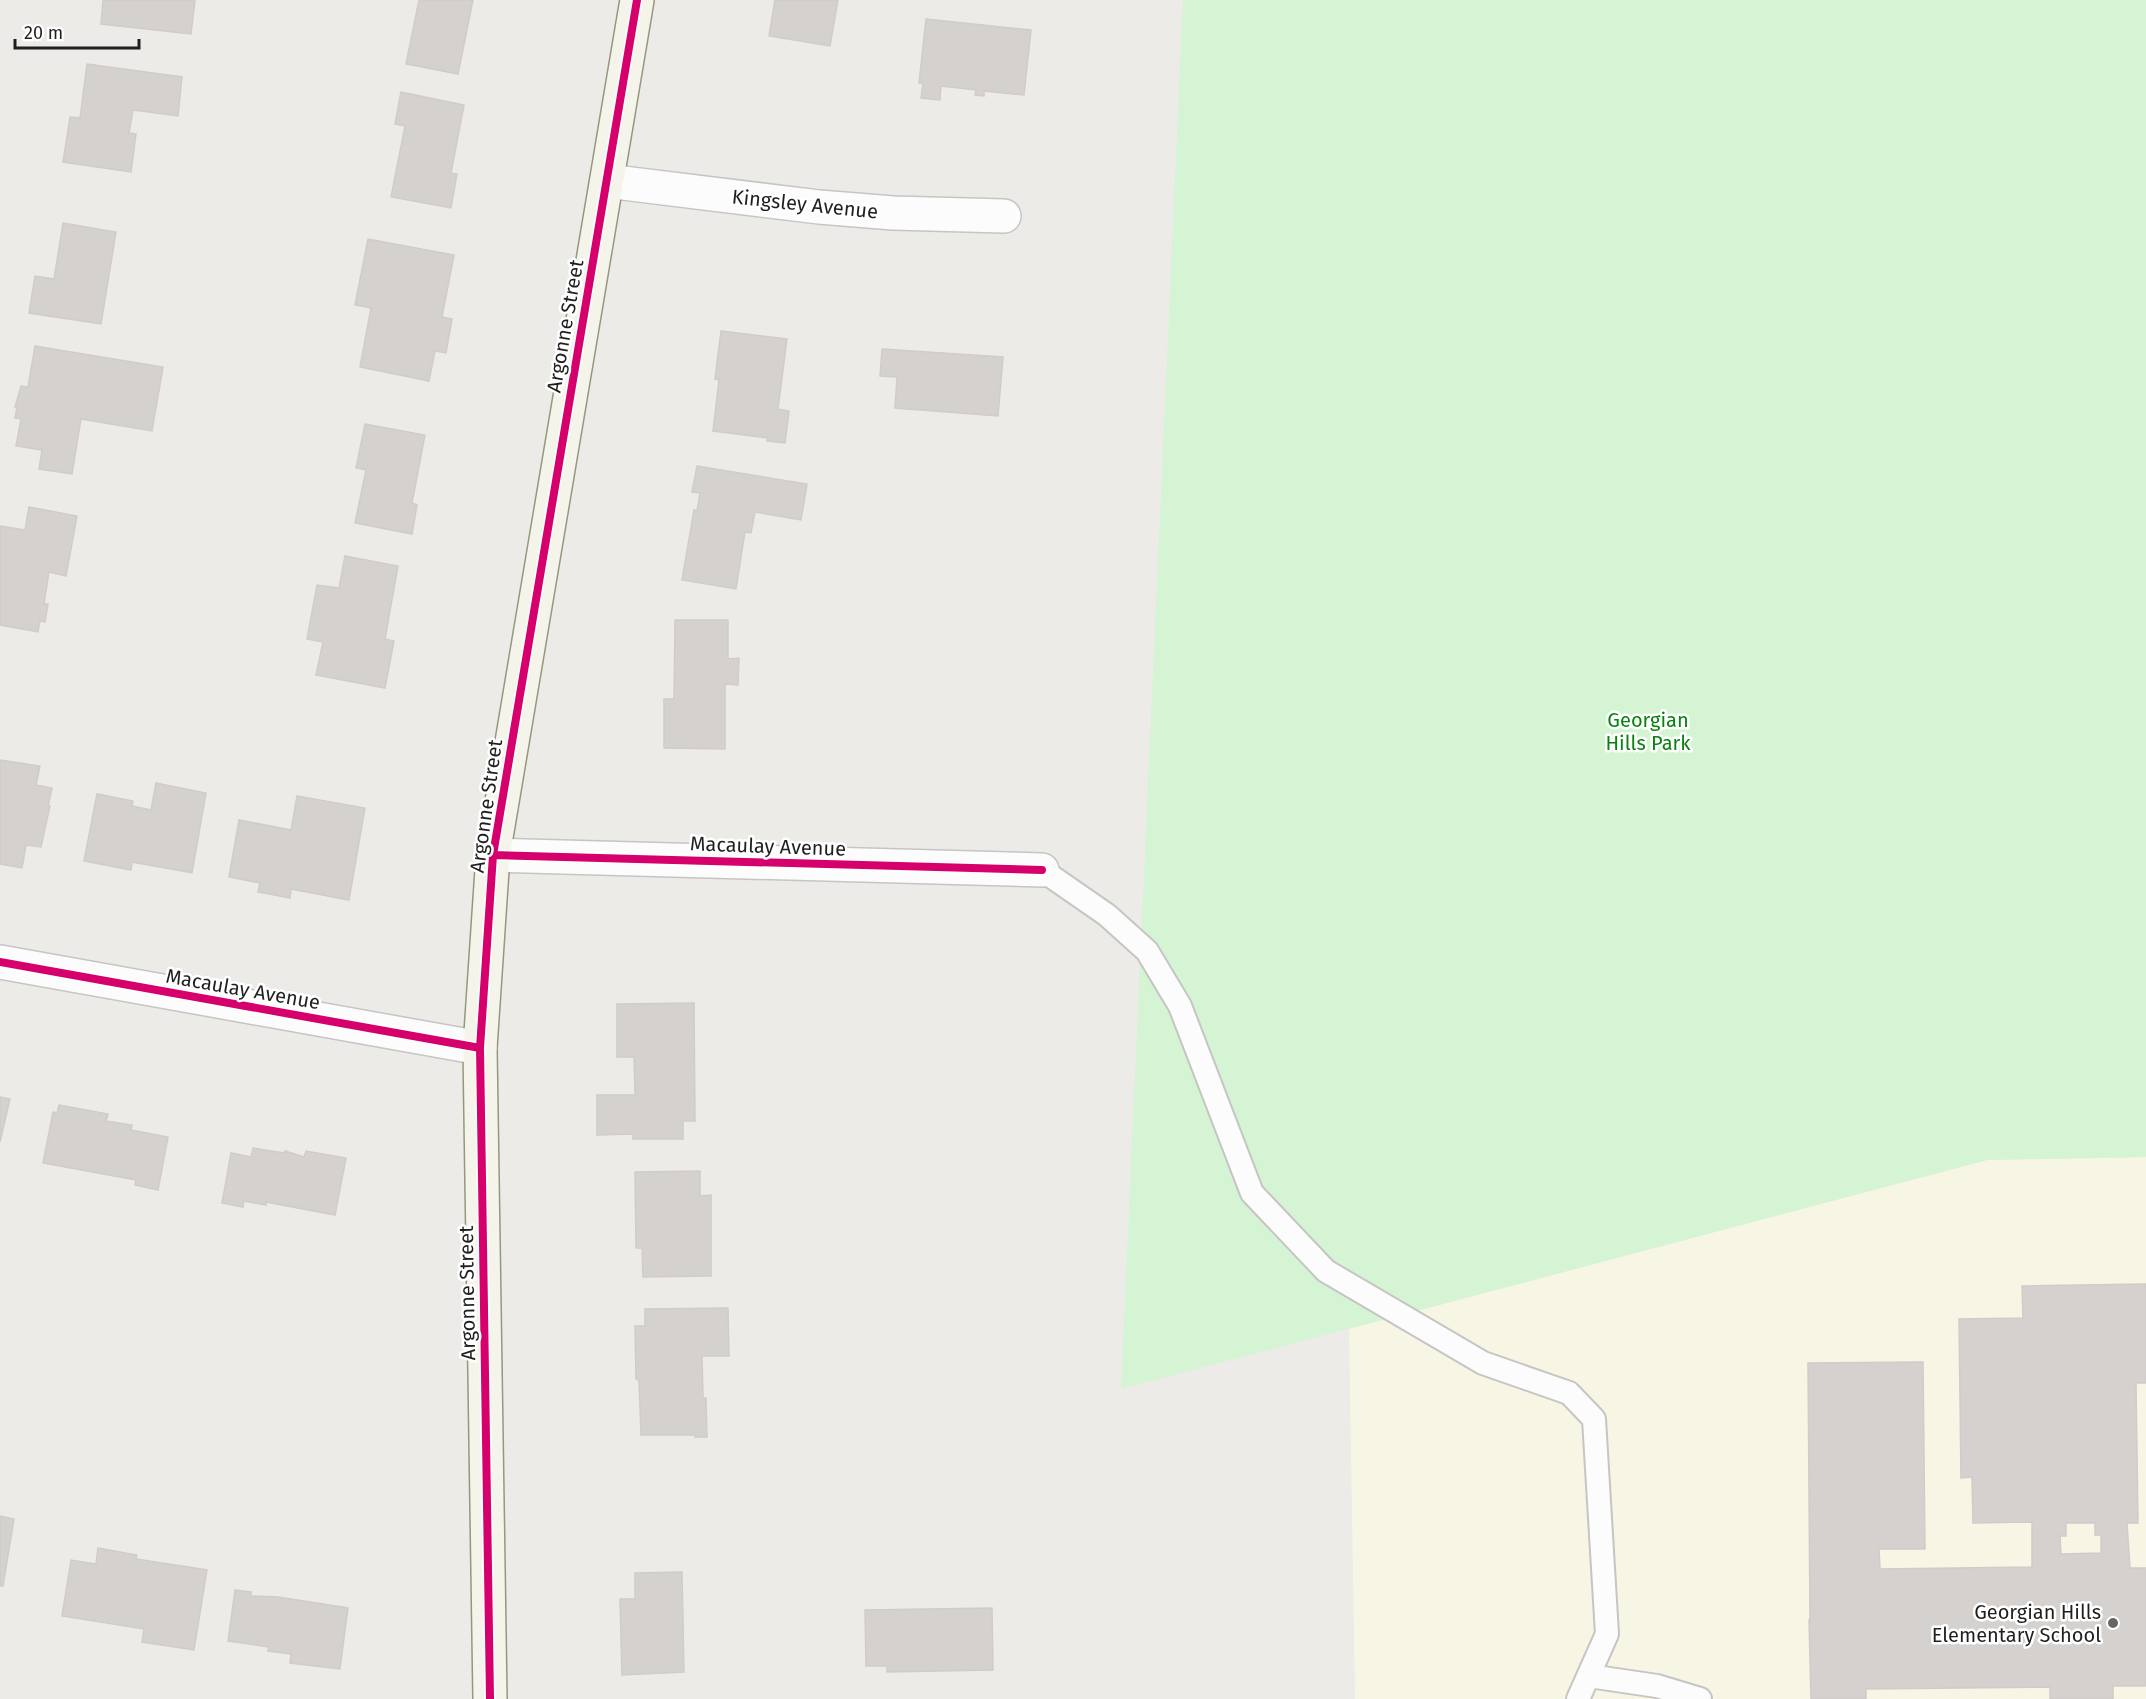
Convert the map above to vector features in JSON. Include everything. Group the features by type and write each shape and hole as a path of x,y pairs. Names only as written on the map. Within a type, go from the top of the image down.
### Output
{"street":[{"name":"Argonne Street","path":"490,1699 480,1048 493,855 637,0"},
{"name":"Kingsley Avenue","path":"607,181 861,210 1004,216"},
{"name":"Macaulay Avenue","path":"493,855 1042,870"},
{"name":"Macaulay Avenue","path":"0,962 480,1048"}],"lane":[{"path":"1042,870 1107,915 1147,951 1180,1006 1252,1193 1326,1271 1483,1363 1569,1393 1594,1419 1607,1634 1578,1699"},
{"path":"1589,1676 1657,1686 1700,1699"}],"shaded area":[{"path":"2146,1157 2146,1699 1355,1699 1349,1329 1987,1160"}],"green space":[{"name":"Georgian Hills Park","path":"1183,0 2146,0 2146,1157 1987,1160 1121,1389"}],"building":[{"path":"103,0 195,0 191,34 101,24"},
{"path":"419,0 473,0 458,74 406,64"},
{"path":"775,0 838,0 830,46 769,36"},
{"path":"926,19 1031,30 1024,95 984,91 984,96 975,95 976,90 941,86 940,100 921,98 923,83 919,83"},
{"path":"87,64 182,77 178,116 133,110 129,133 136,134 131,172 63,162 70,117 80,118"},
{"path":"401,92 464,105 451,173 457,174 451,208 391,197 405,126 395,124"},
{"path":"63,223 116,232 101,324 29,313 35,276 54,279"},
{"path":"368,239 454,255 442,317 452,319 446,353 435,351 429,381 360,367 371,308 355,305"},
{"path":"721,331 787,339 778,409 789,411 785,443 767,441 768,438 713,431 719,380 715,379"},
{"path":"35,346 163,367 152,431 81,419 72,474 39,469 42,450 16,446 21,419 15,418 17,407 15,407 21,386 28,387"},
{"path":"882,349 1003,357 998,416 895,408 897,377 880,376"},
{"path":"365,424 425,435 412,503 417,505 412,534 355,523 366,470 356,468"},
{"path":"697,466 807,484 801,520 755,512 751,533 745,532 736,589 682,580 694,510 697,511 700,493 692,492"},
{"path":"29,507 77,516 66,576 49,572 44,604 48,604 45,622 40,621 38,632 0,625 0,526 25,530"},
{"path":"345,556 398,566 385,639 394,641 385,688 316,675 323,642 307,639 317,585 339,588"},
{"path":"675,620 728,620 728,659 739,658 738,685 725,684 725,749 664,748 664,699 674,699"},
{"path":"0,760 40,766 36,785 52,788 41,847 26,845 22,868 0,864"},
{"path":"156,783 206,793 192,873 132,862 131,870 84,861 97,794 133,801 132,806 151,810"},
{"path":"297,796 365,808 349,900 291,889 290,898 258,892 260,883 229,877 239,820 291,830"},
{"path":"694,1003 695,1121 683,1121 683,1139 633,1139 633,1134 597,1135 597,1095 635,1095 634,1057 617,1057 617,1004"},
{"path":"0,1097 10,1099 0,1142"},
{"path":"59,1105 108,1114 106,1121 132,1125 131,1130 168,1137 158,1190 135,1185 136,1180 43,1163 53,1112 57,1113"},
{"path":"253,1148 284,1153 285,1151 304,1157 306,1151 346,1158 335,1215 266,1202 266,1205 244,1201 243,1207 222,1203 231,1153 251,1157"},
{"path":"700,1171 700,1196 711,1195 711,1276 643,1277 642,1248 636,1248 635,1172"},
{"path":"2146,1284 2146,1383 2136,1383 2138,1523 2127,1523 2130,1568 2146,1568 2146,1686 2113,1686 2113,1699 2050,1699 2050,1687 1866,1689 1866,1699 1811,1699 1808,1363 1923,1362 1925,1549 1879,1549 1880,1569 2032,1567 2032,1522 1973,1523 1972,1477 1961,1478 1959,1319 2023,1318 2022,1286","holes":["2066,1523 2095,1523 2095,1535 2101,1535 2101,1553 2061,1554 2060,1536 2066,1536"]},
{"path":"728,1308 729,1356 702,1356 707,1437 641,1435 639,1380 636,1379 635,1326 645,1326 645,1309"},
{"path":"0,1516 14,1519 3,1586 0,1586"},
{"path":"98,1548 137,1555 136,1559 207,1570 194,1650 142,1642 144,1629 62,1616 71,1560 96,1564"},
{"path":"682,1572 684,1672 622,1675 620,1599 635,1599 635,1573"},
{"path":"235,1590 251,1592 251,1596 278,1597 348,1608 340,1669 290,1663 291,1654 268,1651 269,1647 228,1641"},
{"path":"992,1608 993,1670 887,1672 887,1666 866,1666 865,1610"}],"cycle path":[{"path":"490,1699 480,1048 493,855 637,0"},
{"path":"493,855 1042,870"},
{"path":"0,962 480,1048"}],"place":[{"name":"Georgian Hills Elementary School","path":"2113,1623"}]}
